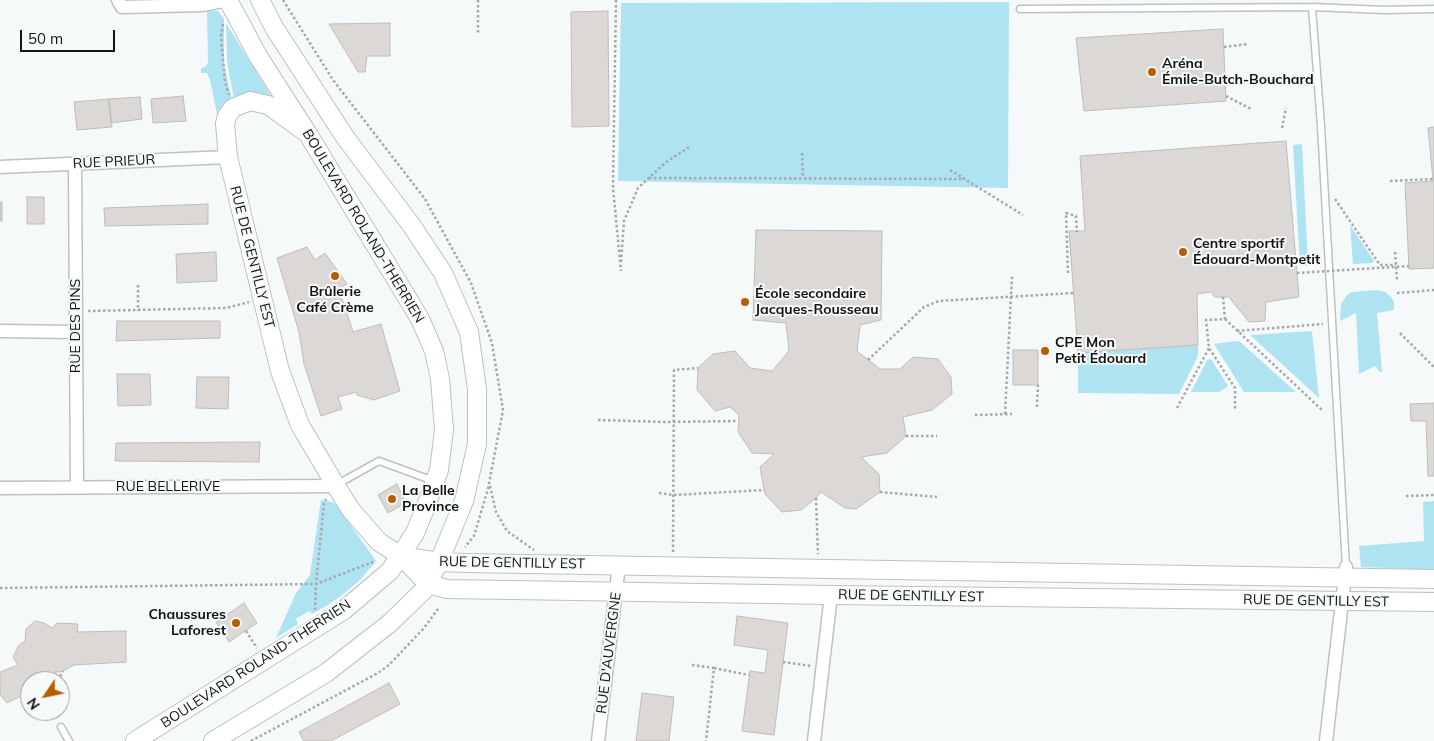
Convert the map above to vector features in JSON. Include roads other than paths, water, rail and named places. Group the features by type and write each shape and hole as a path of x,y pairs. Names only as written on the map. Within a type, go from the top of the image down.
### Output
{"street":[{"path":"118,0 122,7 202,5 228,0"},
{"name":"BOULEVARD ROLAND-THERRIEN","path":"135,741 344,610 384,577 401,556 417,527 439,470 444,430 440,379 434,351 420,319 308,134 258,56 228,0"},
{"path":"213,741 326,673 390,623 424,590 439,562 464,501 477,444 476,389 469,332 443,273 412,226 345,137 275,30 260,0"},
{"name":"RUE DE GENTILLY EST","path":"308,134 268,105 250,101 234,108 225,124 228,157 280,370 300,425 351,510 379,542 401,556 428,584 447,589 1434,602"},
{"name":"RUE PRIEUR","path":"0,167 228,157"},
{"name":"RUE DES PINS","path":"75,164 77,488"},
{"path":"0,331 76,332"},
{"name":"RUE BELLERIVE","path":"0,488 336,486"},
{"name":"RUE DE GENTILLY EST","path":"401,556 439,562 819,569 1345,573 1434,579"},
{"name":"RUE D'AUVERGNE","path":"598,741 619,566"},
{"path":"1326,741 1345,573"},
{"path":"814,741 831,595"}],"lane":[{"path":"1312,8 1333,323 1345,573"},
{"path":"1020,9 1434,9"},
{"path":"336,486 379,461 435,481"},
{"path":"61,727 69,741"}],"place":[{"name":"Aréna Émile-Butch-Bouchard","path":"1152,72"},
{"name":"Centre sportif Édouard-Montpetit","path":"1183,252"},
{"name":"Brûlerie Café Crème","path":"335,276"},
{"name":"École secondaire Jacques-Rousseau","path":"745,302"},
{"name":"CPE Mon Petit Édouard","path":"1045,351"},
{"name":"La Belle Province","path":"392,499"},
{"name":"Chaussures Laforest","path":"236,623"}]}
